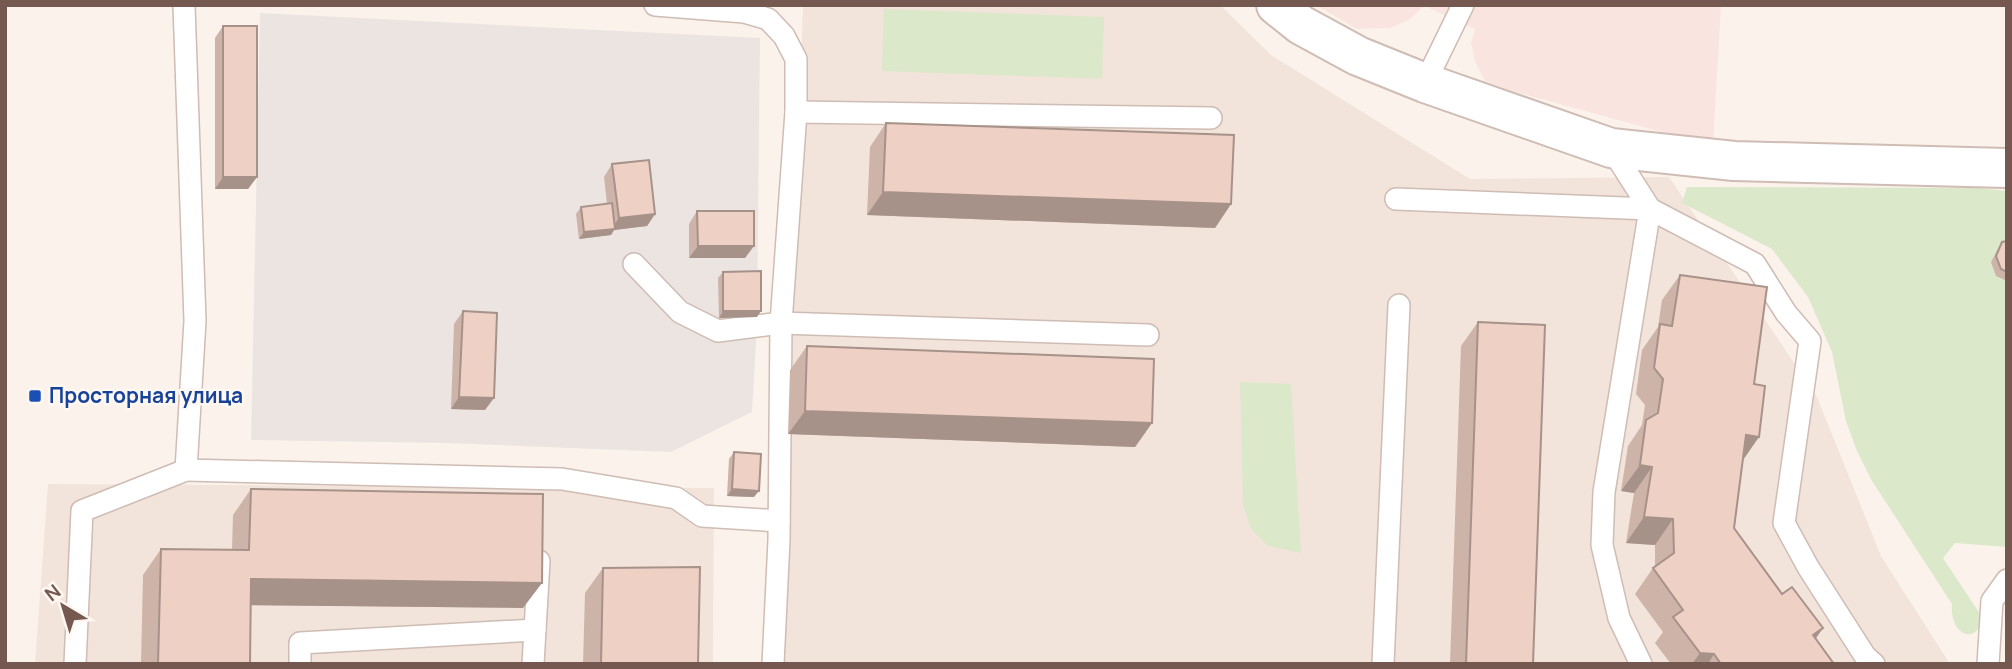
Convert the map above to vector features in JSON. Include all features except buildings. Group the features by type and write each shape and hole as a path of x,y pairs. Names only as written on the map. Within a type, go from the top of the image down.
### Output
{"street":[{"path":"1276,5 1301,25 1358,56 1425,83 1611,148 1734,161 2007,168"}],"lane":[{"path":"184,5 195,320 186,470"},
{"path":"654,5 744,12 768,19 784,36 796,58 796,112 781,323 779,521 773,664"},
{"path":"1425,83 1463,5"},
{"path":"796,112 1211,118"},
{"path":"1611,148 1650,209 1604,492 1602,545 1619,618 1641,664"},
{"path":"1396,199 1650,209 1755,264 1786,313 1810,341 1784,523 1815,578 1874,664"},
{"path":"634,264 680,312 718,331 781,323 1148,335"},
{"path":"1383,664 1399,305"},
{"path":"75,664 82,511 186,470 562,479 676,498 702,516 779,521"},
{"path":"542,506 544,478"},
{"path":"533,664 540,547"},
{"path":"1988,664 1992,601 2007,580"},
{"path":"300,664 300,643 535,630"}],"shaded area":[{"path":"803,5 1220,5 1271,55 1470,179 1669,177 1817,397 1881,556 1950,664 782,664"},
{"path":"1316,5 1721,5 1713,146 1512,91 1485,81 1475,61 1471,43 1475,29 1424,6 1409,20 1390,28 1357,29"},
{"path":"260,13 760,38 757,325 752,412 671,452 447,443 251,440"},
{"path":"48,484 714,488 713,664 35,664"}],"green space":[{"path":"884,9 1104,17 1102,79 882,71"},
{"path":"1687,187 1979,188 2007,191 2007,547 1955,543 1943,558 1982,617 1975,632 1970,634 1959,630 1952,615 1952,604 1872,481 1857,451 1846,421 1832,352 1808,297 1772,249 1682,203"},
{"path":"1240,382 1291,384 1301,553 1268,546 1251,529 1243,505"}],"place":[{"name":"Просторная улица","path":"35,396"}]}
